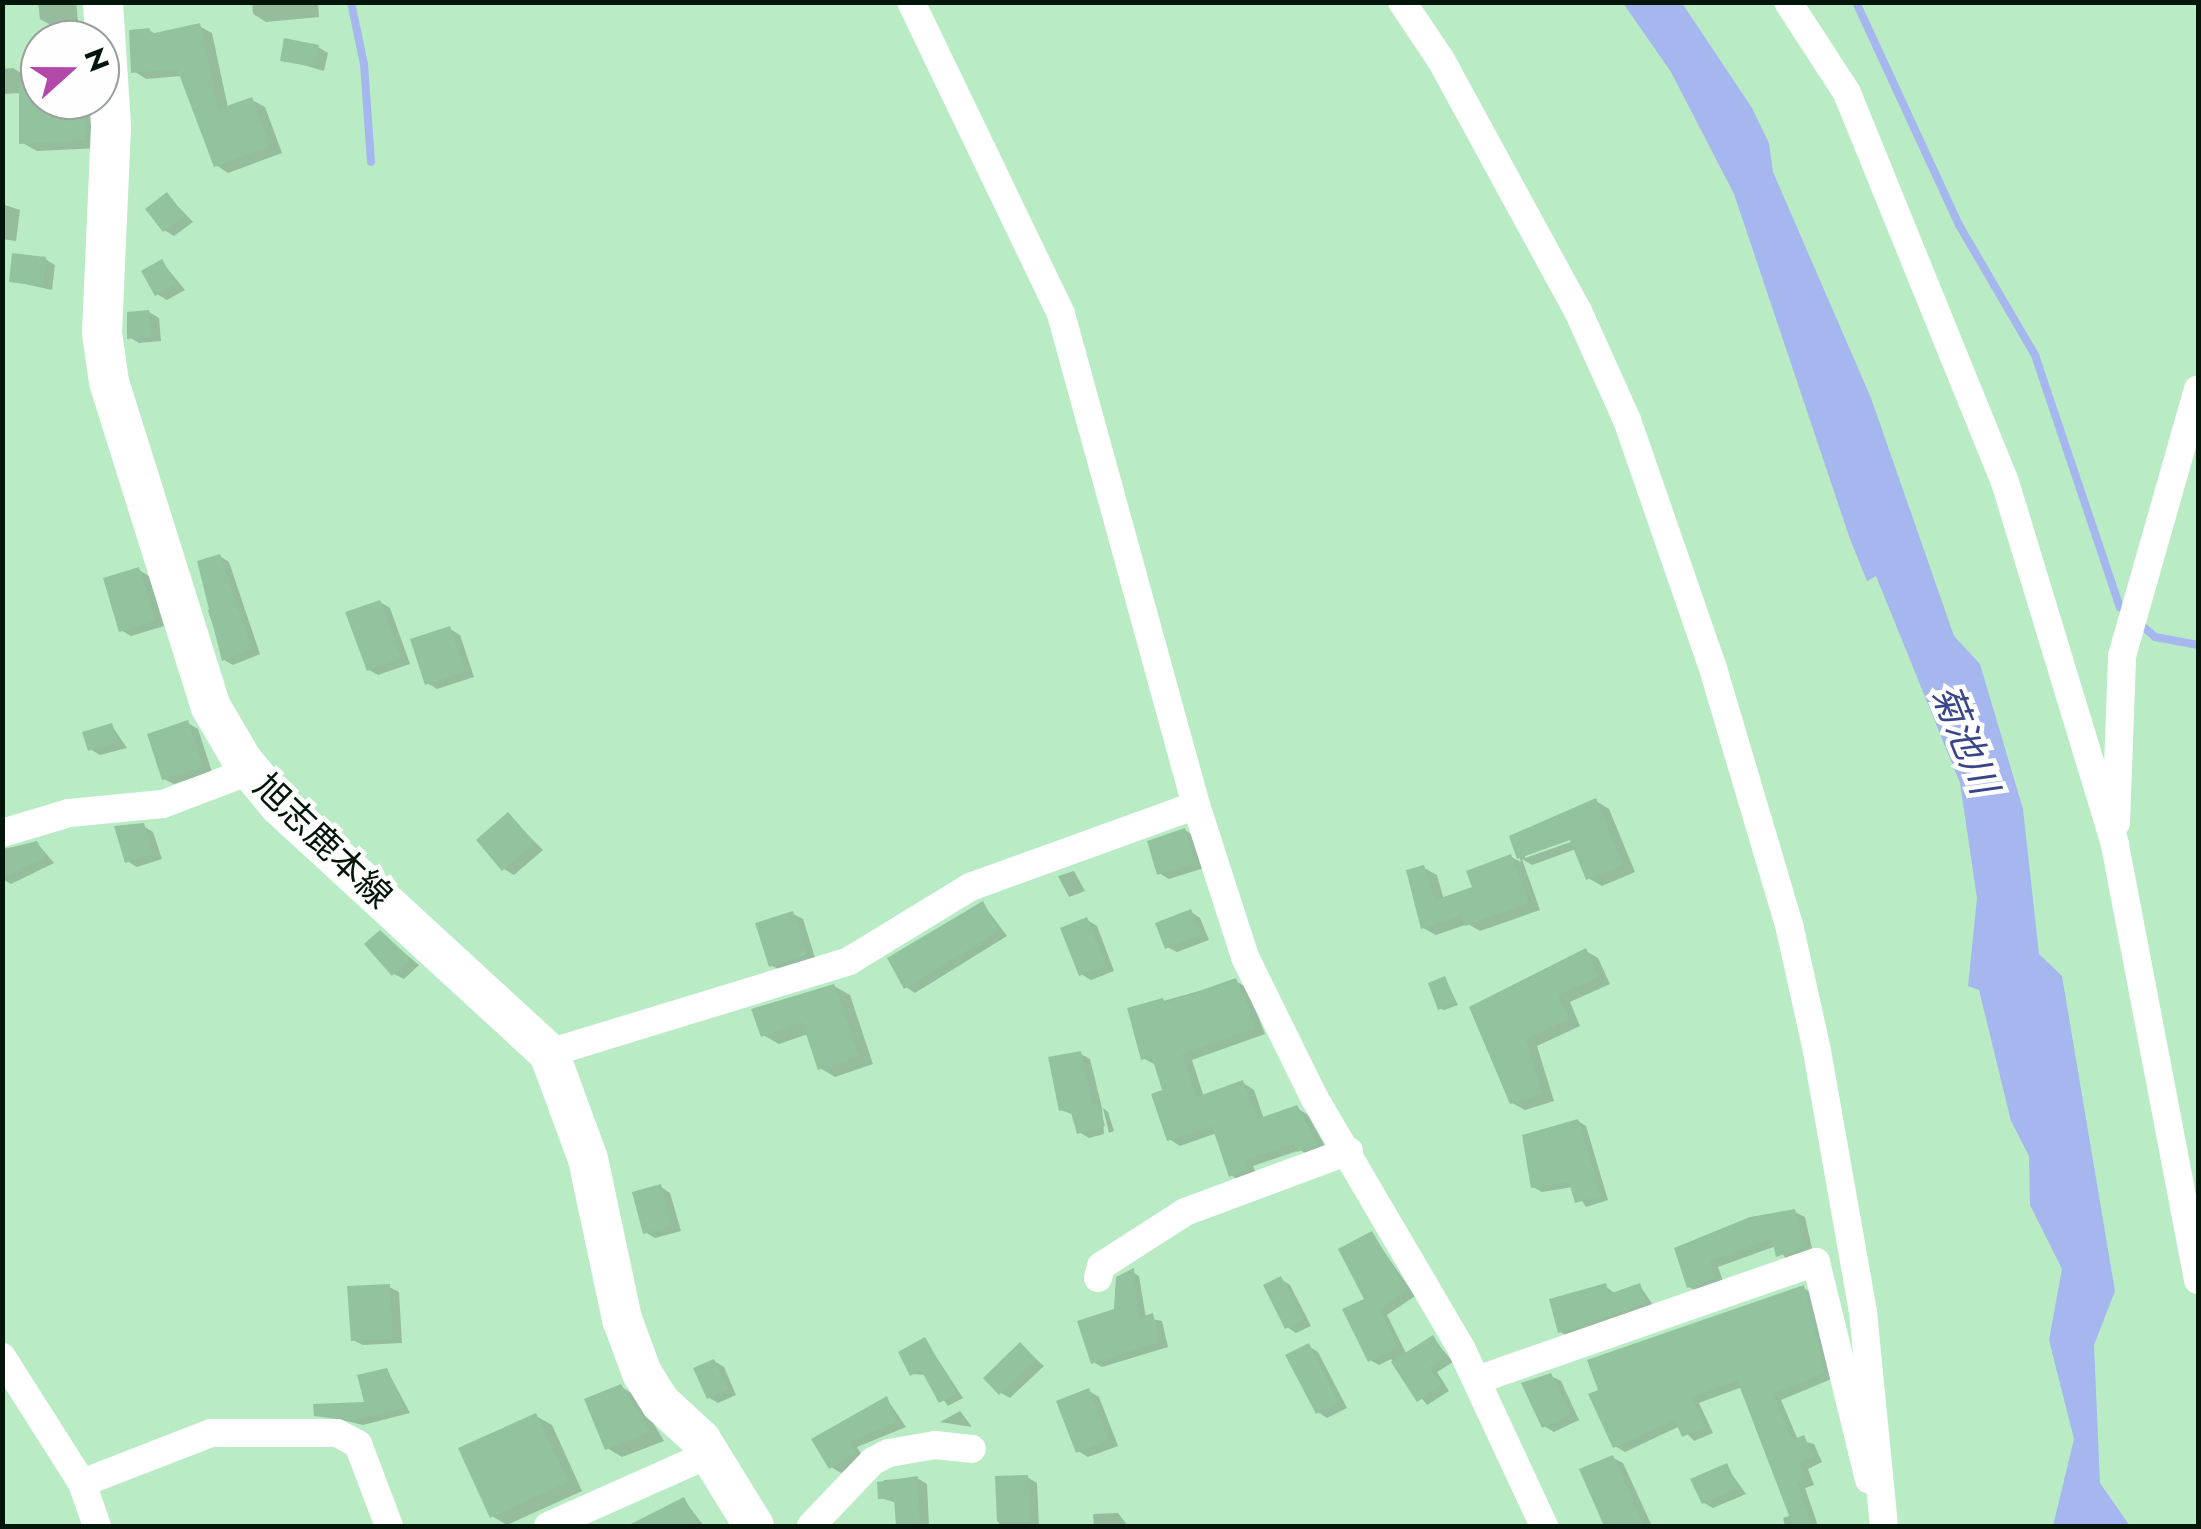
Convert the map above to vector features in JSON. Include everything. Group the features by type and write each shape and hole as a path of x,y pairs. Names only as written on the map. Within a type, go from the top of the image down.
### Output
{"main road":[{"name":"旭志鹿本線","path":"102,2 111,127 102,333 109,382 212,707 250,770 279,805 550,1053 588,1159 622,1319 642,1373 710,1454 754,1526"}],"street":[{"path":"911,2 1061,314 1196,805 1246,957 1315,1099 1477,1380 1544,1526"},
{"path":"1402,2 1541,238 1628,420 1724,702 1790,929 1817,1052 1863,1312 1884,1526"},
{"path":"1788,2 1847,94 2005,482 2115,845 2198,1280"},
{"path":"2115,845 2122,656 2198,390"},
{"path":"2,832 69,812 164,804 250,770"},
{"path":"550,1053 849,962 970,886 1196,805"},
{"path":"1098,1278 1101,1266 1184,1212 1348,1151"},
{"path":"1477,1380 1816,1262 1834,1355 1884,1526"},
{"path":"2,1356 82,1483 97,1526"},
{"path":"82,1483 210,1433 336,1434 358,1444 388,1526"},
{"path":"811,1526 872,1462 889,1453 935,1445 972,1449"},
{"path":"548,1526 710,1454"}],"water":[{"name":"菊池川","path":"1623,3 1682,3 1752,108 1769,143 1773,172 1871,398 1954,636 1980,664 2023,809 2039,954 2062,976 2115,1291 2094,1345 2100,1483 2130,1526 2053,1526 2074,1439 2049,1340 2062,1269 2030,1205 2029,1156 2011,1121 1979,990 1968,986 1977,898 1960,783 1876,576 1867,581 1850,539 1734,194 1671,72"}],"building":[{"path":"200,23 218,109 252,97 270,146 214,167 177,69 131,73 129,30 150,28 150,34"},
{"path":"284,38 319,45 315,67 280,61"},
{"path":"19,83 20,120 86,120 86,140 19,144"},
{"path":"167,192 185,216 163,232 145,209"},
{"path":"12,253 46,257 43,286 9,282"},
{"path":"162,259 176,284 155,296 141,271"},
{"path":"149,310 152,336 127,339 127,312"},
{"path":"220,554 252,649 222,661 197,561"},
{"path":"139,567 156,621 119,632 103,578"},
{"path":"380,600 401,659 367,671 345,612"},
{"path":"450,626 465,672 425,685 410,639"},
{"path":"188,720 203,767 162,780 147,734"},
{"path":"112,723 118,742 88,751 82,732"},
{"path":"1596,798 1623,865 1586,880 1570,840 1517,859 1509,836"},
{"path":"508,812 535,843 502,871 476,840"},
{"path":"144,823 153,854 125,863 114,826"},
{"path":"1185,828 1195,863 1157,875 1147,841"},
{"path":"37,841 45,857 2,878 2,850"},
{"path":"1511,854 1529,903 1465,926 1461,916 1421,929 1406,870 1424,865 1435,900 1472,887 1466,871"},
{"path":"983,901 999,931 904,989 887,958"},
{"path":"1191,909 1201,935 1165,949 1155,923"},
{"path":"793,911 807,955 769,967 755,923"},
{"path":"1087,917 1106,966 1079,976 1060,928"},
{"path":"380,930 411,959 392,976 364,944"},
{"path":"1586,948 1599,977 1558,995 1569,1019 1526,1039 1542,1094 1510,1104 1469,1007"},
{"path":"1445,976 1456,1003 1438,1010 1428,983"},
{"path":"1236,978 1256,1028 1182,1054 1196,1097 1243,1080 1257,1119 1297,1105 1318,1144 1297,1152 1293,1144 1244,1160 1247,1170 1229,1177 1212,1126 1167,1141 1151,1094 1162,1090 1152,1057 1141,1060 1127,1008 1163,998 1165,1003"},
{"path":"834,984 859,1056 818,1070 802,1022 761,1037 751,1009"},
{"path":"1081,1051 1092,1105 1099,1103 1105,1126 1077,1134 1070,1109 1059,1111 1048,1057"},
{"path":"1578,1119 1601,1196 1575,1203 1569,1182 1531,1188 1522,1135"},
{"path":"661,1184 672,1226 643,1234 632,1192"},
{"path":"1795,1209 1805,1247 1776,1257 1772,1239 1710,1261 1716,1278 1687,1288 1674,1248 1750,1217"},
{"path":"1372,1231 1407,1291 1380,1309 1398,1347 1368,1362 1342,1309 1364,1299 1338,1249"},
{"path":"1134,1268 1138,1318 1153,1313 1160,1342 1091,1364 1077,1321 1114,1309 1116,1277"},
{"path":"1281,1276 1303,1320 1285,1329 1263,1285"},
{"path":"1606,1283 1609,1294 1640,1283 1646,1303 1558,1333 1549,1299"},
{"path":"390,1284 393,1339 351,1341 347,1286"},
{"path":"1804,1285 1825,1373 1773,1394 1792,1440 1804,1435 1814,1457 1799,1463 1805,1479 1797,1483 1812,1526 1793,1526 1737,1380 1691,1398 1705,1427 1682,1437 1675,1420 1613,1448 1588,1394 1598,1390 1587,1360"},
{"path":"1433,1335 1446,1357 1430,1367 1442,1385 1417,1402 1391,1362"},
{"path":"925,1337 957,1394 939,1403 921,1370 910,1376 898,1352"},
{"path":"1020,1342 1036,1359 999,1395 983,1378"},
{"path":"1309,1343 1339,1402 1316,1414 1285,1355"},
{"path":"714,1359 728,1389 707,1399 693,1368"},
{"path":"387,1368 404,1408 353,1421 314,1416 313,1404 364,1402 357,1375"},
{"path":"1551,1373 1570,1415 1542,1428 1521,1383"},
{"path":"621,1384 650,1432 605,1450 584,1399"},
{"path":"1089,1388 1109,1440 1076,1453 1056,1401"},
{"path":"887,1396 897,1422 849,1442 855,1453 829,1469 811,1439"},
{"path":"536,1413 568,1482 490,1518 458,1448"},
{"path":"1613,1455 1644,1526 1604,1526 1579,1469"},
{"path":"1727,1463 1738,1488 1702,1504 1690,1479"},
{"path":"1028,1475 1030,1522 997,1522 995,1476"},
{"path":"918,1476 920,1526 896,1526 894,1498 878,1499 877,1482"},
{"path":"684,1497 699,1526 627,1526"}],"waterway":[{"path":"351,2 364,64 371,162"},
{"path":"1856,2 1959,225 2035,355 2120,607 2128,614"},
{"path":"2139,623 2155,637 2198,645"}]}
